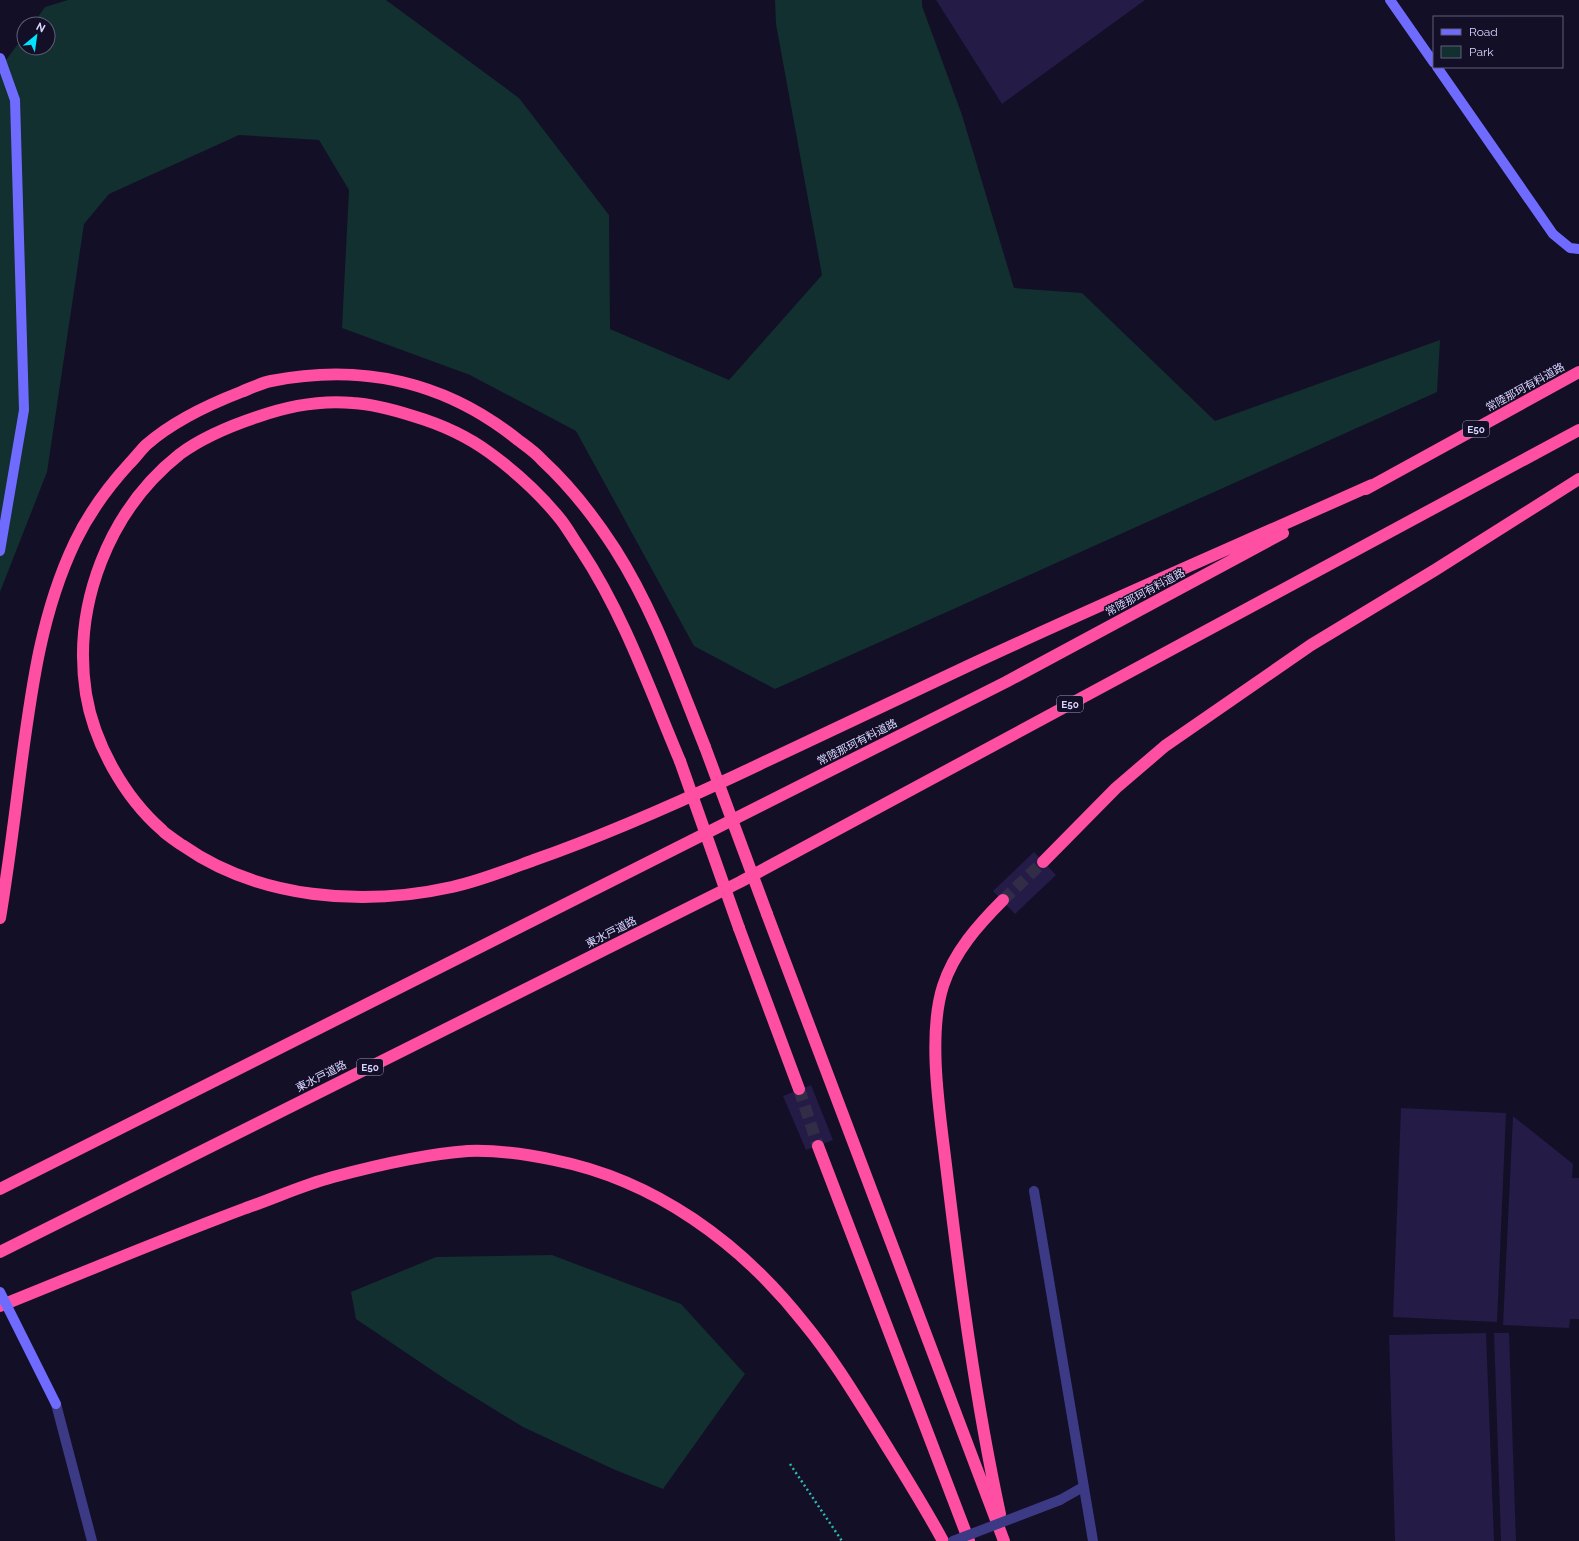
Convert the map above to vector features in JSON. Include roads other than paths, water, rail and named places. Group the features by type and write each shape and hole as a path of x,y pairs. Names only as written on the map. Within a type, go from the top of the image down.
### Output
{"highway":[{"name":"常陸那珂有料道路","path":"0,1189 1006,682 1579,372"},
{"path":"0,918 32,685 44,631 59,580 75,541 97,501 147,445 183,420 221,400 268,382 317,374 364,374 412,384 457,400 500,426 542,459 582,504 615,549 646,605 706,747 767,914 1004,1541"},
{"path":"799,1089 739,928 680,761 618,614 591,565 561,520 524,480 485,449 442,425 395,410 352,403 305,404 266,414 222,429 183,452 151,481 130,509 108,546 92,585 84,623 83,662 87,698 97,737 114,769 134,800 162,831 198,856 236,874 274,887 318,894 362,897 409,894 456,886 565,849 672,806 978,661 1372,485"},
{"name":"東水戸道路","path":"0,1252 740,882 1579,430"},
{"path":"1043,862 1116,788 1165,746 1312,645 1435,570 1579,479"},
{"path":"1003,900 981,922 964,944 952,965 942,987 938,1011 936,1040 939,1104 966,1326 985,1444 1004,1541"},
{"path":"818,1146 969,1541"},
{"path":"0,1306 179,1233 331,1177 407,1160 469,1151 522,1154 580,1165 628,1183 676,1208 713,1232 756,1270 804,1322 845,1378 923,1504 943,1541"}],"street":[{"path":"1390,0 1433,62"},
{"path":"0,58 15,100 24,410 0,551"},
{"path":"1438,68 1553,234 1570,248 1579,249"},
{"path":"1034,1191 1093,1541"},
{"path":"0,1292 56,1404 92,1541"},
{"path":"953,1541 1060,1500 1083,1487"}],"tunnel":[{"path":"1003,900 1043,862"},
{"path":"799,1089 818,1146"}]}
